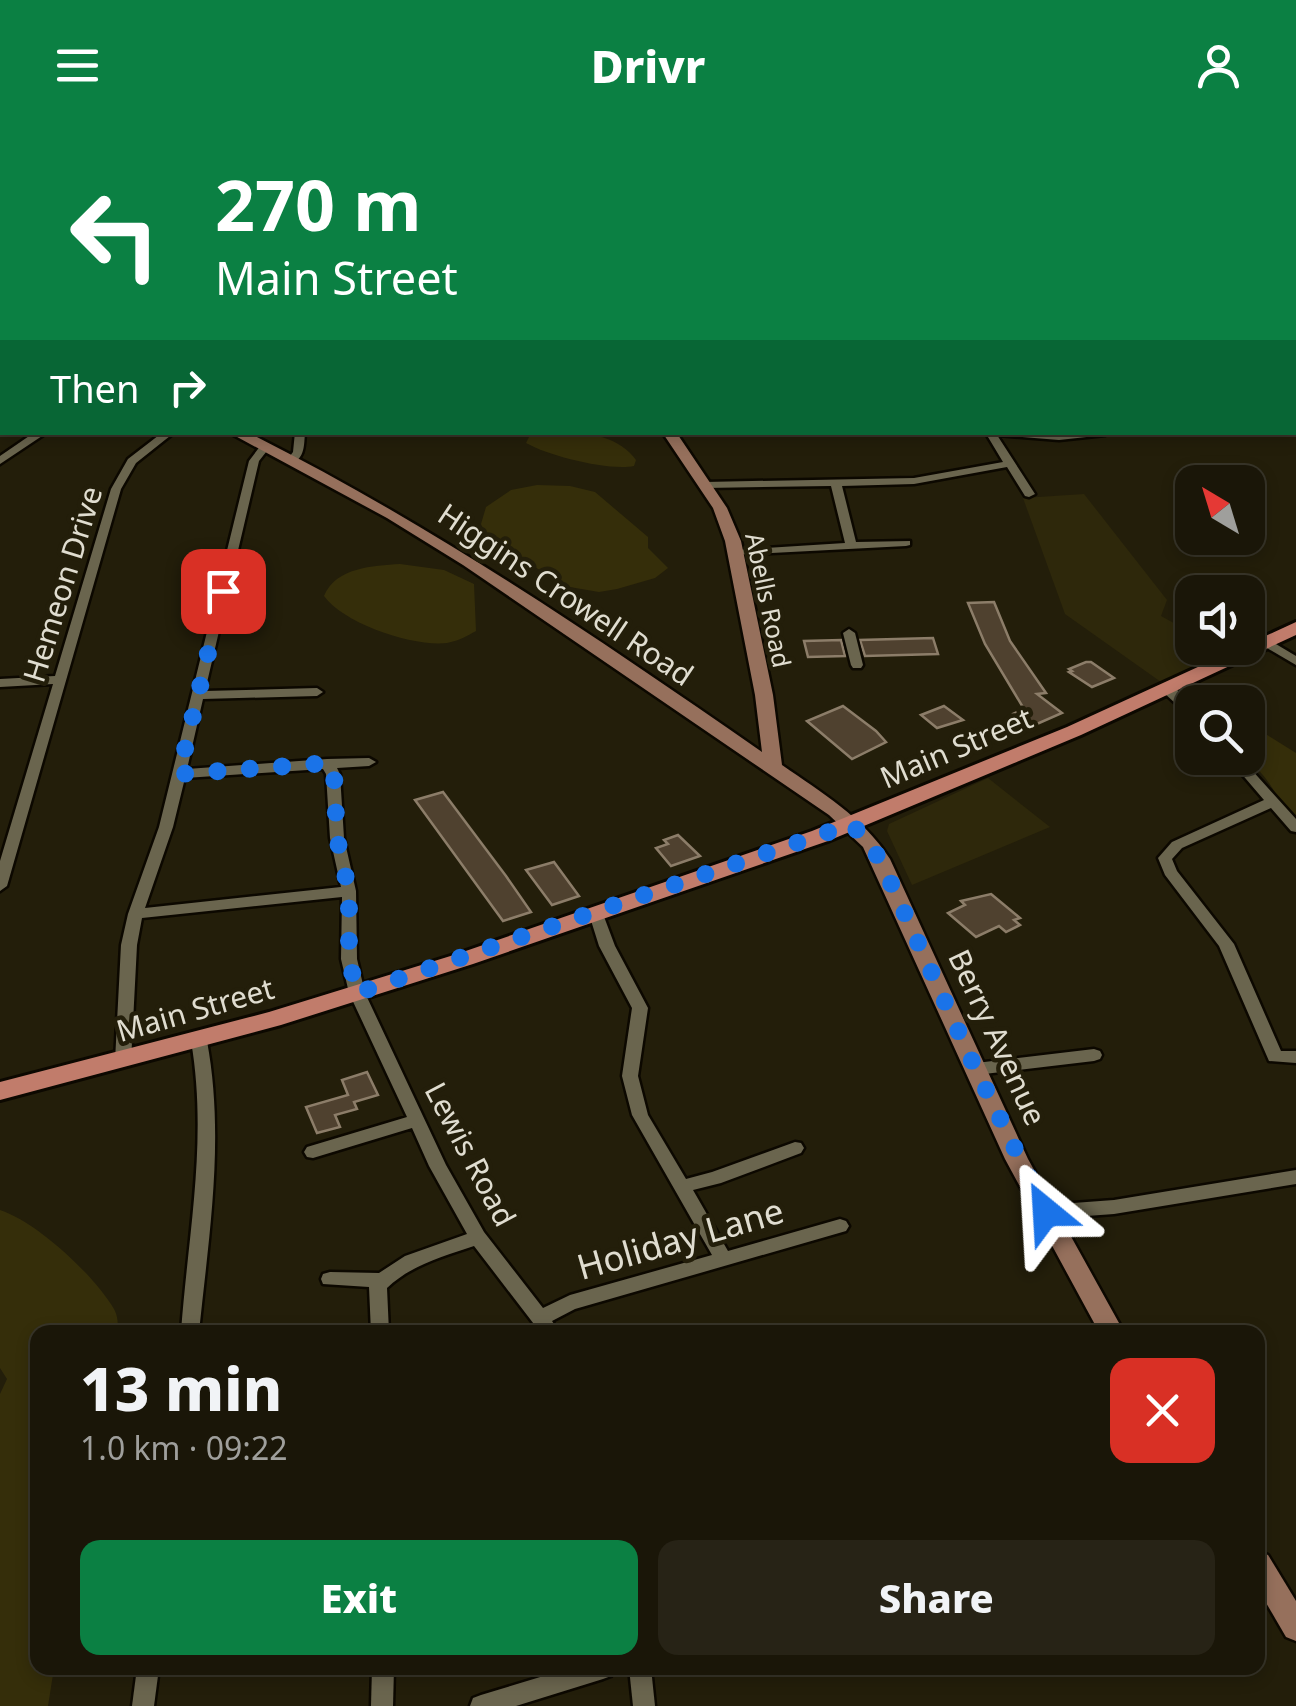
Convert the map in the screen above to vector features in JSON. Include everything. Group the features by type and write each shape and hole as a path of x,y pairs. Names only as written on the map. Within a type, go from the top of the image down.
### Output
{"main road":[{"name":"Main Street","path":"0,1091 122,1062 357,993 852,824 1168,689 1296,628"}],"street":[{"path":"0,461 39,435"},
{"name":"Hemeon Drive","path":"0,886 120,481 140,453 166,435"},
{"name":"Higgins Crowell Road","path":"241,435 468,558 852,824"},
{"path":"292,460 298,452 300,435"},
{"name":"Abells Road","path":"672,435 720,508 736,553 774,768"},
{"path":"994,435 1028,494"},
{"path":"1033,435 1078,435"},
{"path":"122,1062 129,944 163,838 254,460 265,447"},
{"path":"705,485 914,481 1008,464"},
{"path":"836,482 850,546"},
{"path":"736,553 906,543"},
{"path":"849,633 856,665"},
{"path":"1266,642 1296,660"},
{"path":"0,683 59,680"},
{"path":"1168,689 1175,695"},
{"path":"199,695 317,692"},
{"path":"731,739 768,735"},
{"path":"179,774 369,762"},
{"name":"Lewis Road","path":"328,763 334,774 337,838 349,892 349,959 357,993 478,1237 546,1325"},
{"path":"1249,775 1296,828"},
{"path":"1272,802 1178,844 1165,858 1170,872 1226,944 1275,1057 1296,1056"},
{"name":"Berry Avenue","path":"852,824 880,859 976,1069 1084,1287 1108,1325"},
{"path":"136,914 349,892"},
{"path":"596,914 606,946 640,1008 631,1090 640,1115 724,1258"},
{"path":"191,1325 205,1145 206,1080 199,1040"},
{"path":"976,1069 1094,1055"},
{"path":"313,1152 417,1120"},
{"path":"680,1186 716,1178 795,1148"},
{"path":"1046,1212 1114,1207 1296,1177"},
{"name":"Holiday Lane","path":"546,1325 570,1303 840,1226"},
{"path":"380,1325 378,1285 382,1280 394,1270 478,1237"},
{"path":"330,1279 382,1280"},
{"path":"1265,1576 1296,1627"},
{"path":"143,1706 147,1675"},
{"path":"382,1675 382,1706"},
{"path":"481,1706 581,1675"},
{"path":"641,1675 644,1706"}],"shaded area":[{"path":"530,435 593,435 617,443 636,460 634,466 594,464 526,443"},
{"path":"537,485 595,492 648,537 648,548 668,568 655,578 617,589 599,592 564,586 485,534 481,524 486,507 511,490"},
{"path":"1084,494 1167,600 1161,616 1175,624 1175,665 1196,665 1161,682 1065,614 1023,498"},
{"path":"400,564 444,570 474,584 476,631 447,643 399,637 347,616 324,596 346,574 367,567"},
{"path":"1265,734 1296,753 1296,823 1265,778"},
{"path":"988,778 1050,827 912,885 887,831 889,824"},
{"path":"0,1210 31,1226 63,1251 105,1295 118,1320 118,1325 30,1325 30,1675 53,1675 48,1706 0,1706 0,1394 7,1379 0,1368"}],"building":[{"path":"994,602 1010,641 1046,693 1037,694 1062,713 1030,727 1014,717 1024,709 985,644 968,603"},
{"path":"933,638 938,654 865,656 860,640"},
{"path":"841,640 845,656 808,657 804,641"},
{"path":"1086,662 1114,678 1092,687 1069,672"},
{"path":"843,706 886,742 852,759 807,721"},
{"path":"944,706 963,720 937,728 921,715"},
{"path":"443,792 531,912 503,921 415,800"},
{"path":"678,835 700,856 671,866 656,848"},
{"path":"554,862 579,896 552,905 526,870"},
{"path":"991,894 1020,918 1014,920 1020,925 1006,932 999,926 976,937 948,913 965,905 961,901"},
{"path":"367,1072 378,1095 354,1102 357,1109 335,1115 340,1127 317,1133 306,1107 348,1095 342,1080"}],"route":[{"path":"223,591 179,774 328,763 334,774 337,838 349,892 349,959 357,993 852,824 880,859 1046,1212"}]}
